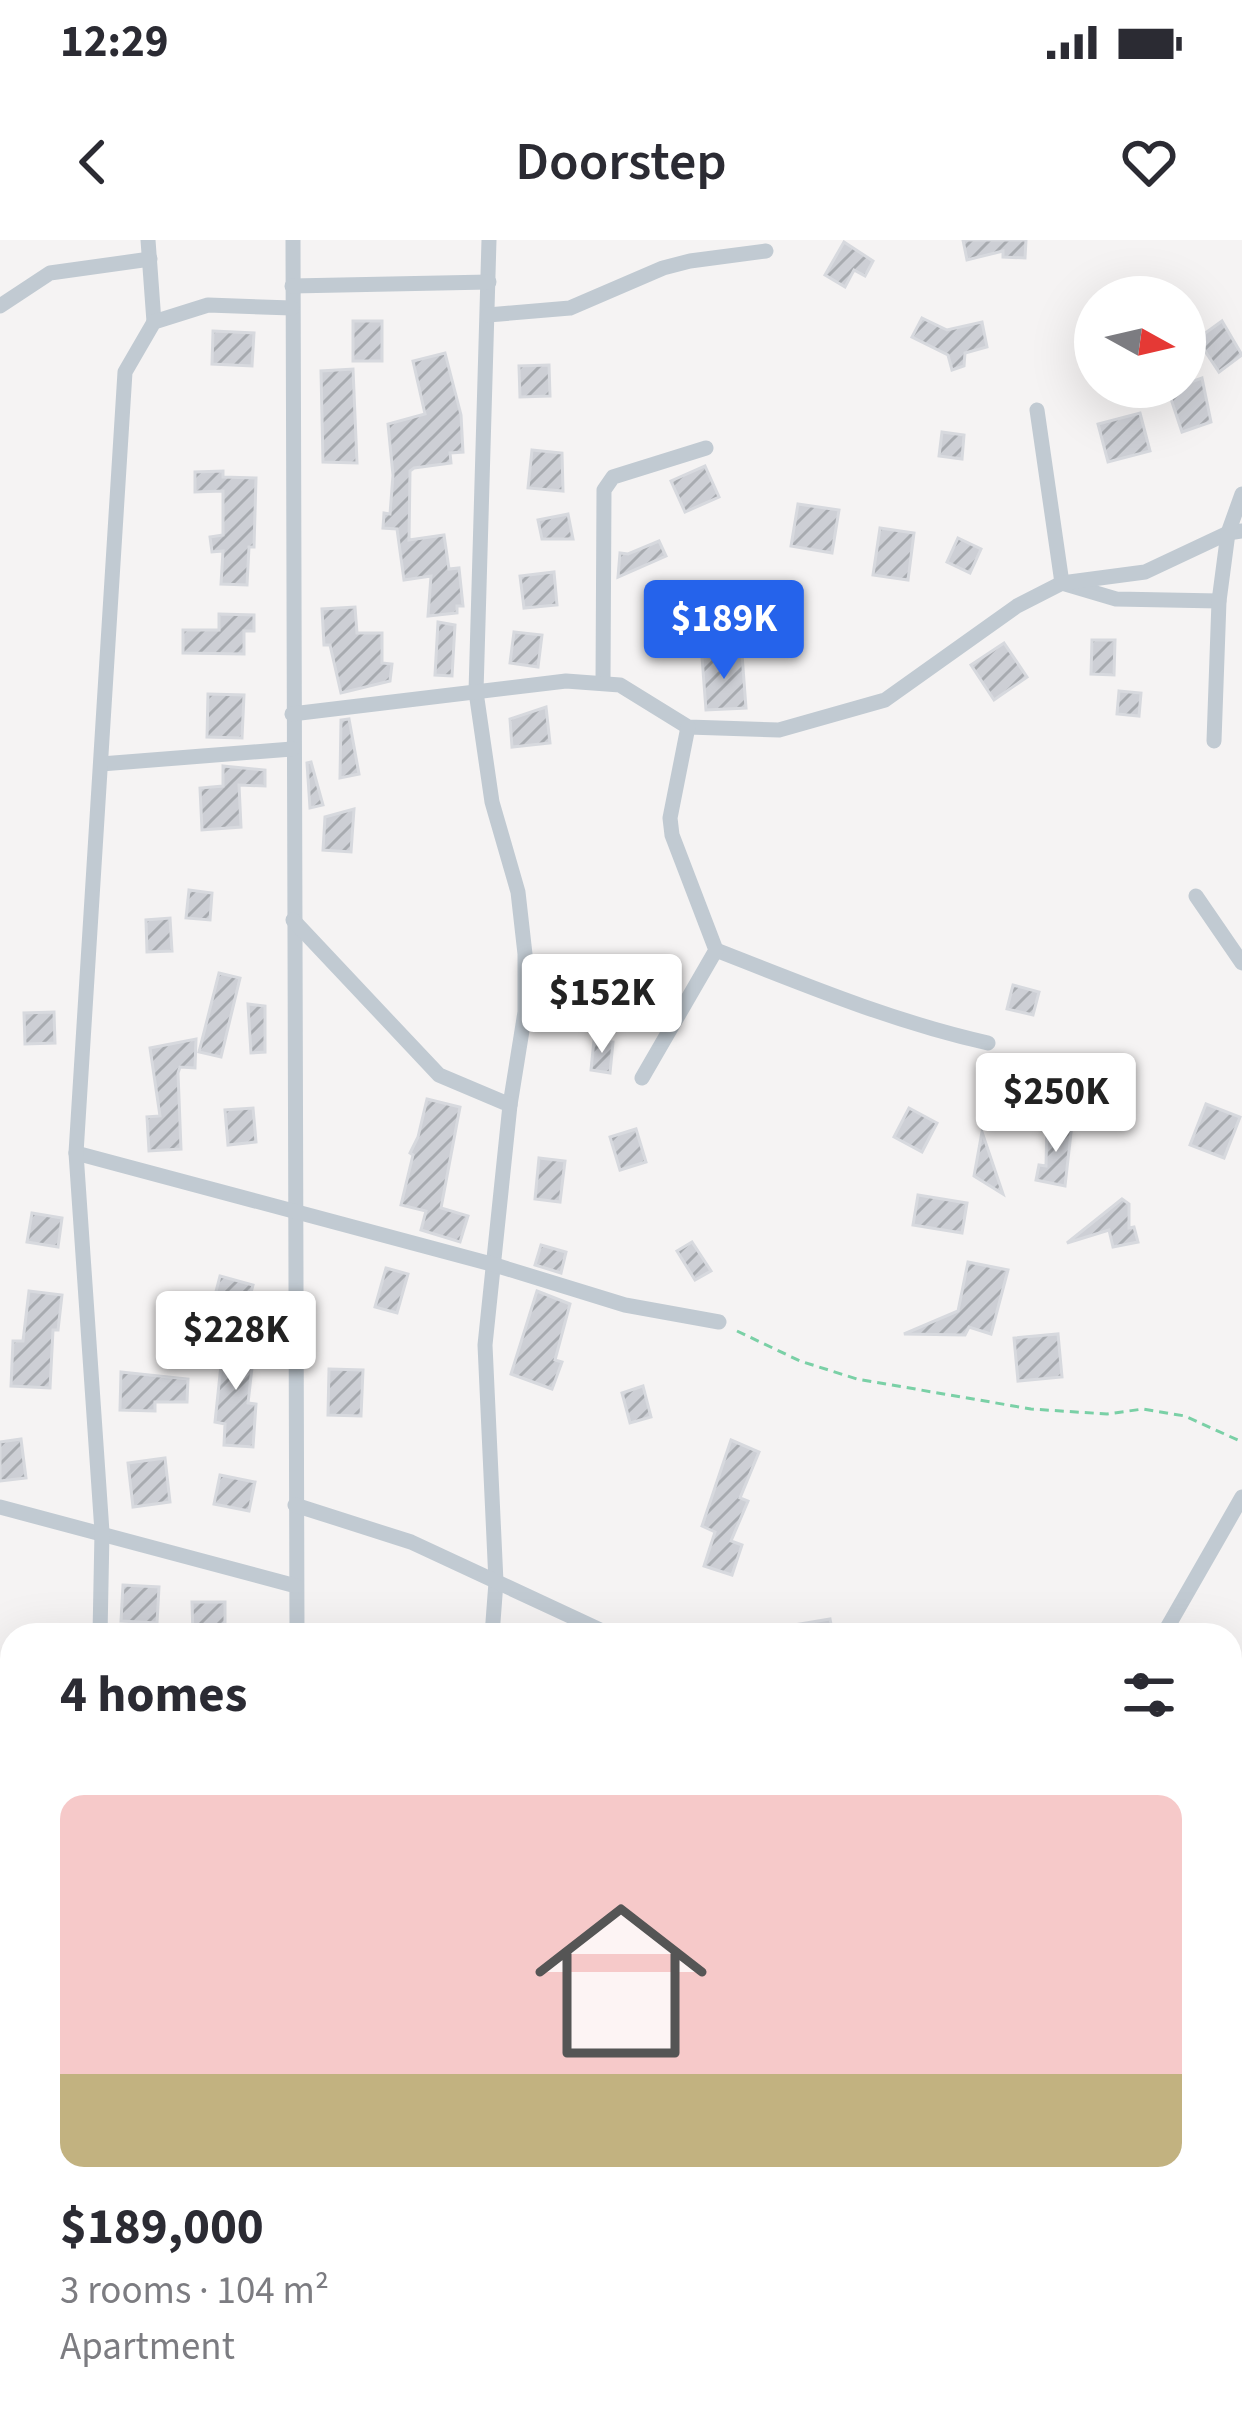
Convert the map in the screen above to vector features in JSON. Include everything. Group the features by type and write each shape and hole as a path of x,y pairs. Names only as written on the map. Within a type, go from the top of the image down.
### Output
{"street":[{"path":"100,1623 102,1532 76,1153 125,372 154,322 148,240"},
{"path":"293,240 297,1623"},
{"path":"489,240 476,692 492,802 518,892 525,954 525,1012 510,1105 485,1345 496,1582 493,1623"},
{"path":"488,315 570,308 663,268 766,251"},
{"path":"0,306 50,273 150,259"},
{"path":"292,286 489,282"},
{"path":"154,322 208,305 292,308"},
{"path":"1036,410 1062,583"},
{"path":"603,683 604,490 613,477 706,448"},
{"path":"1214,741 1219,601 1242,494"},
{"path":"292,715 566,681 620,685 688,728 779,730 885,700 1017,606 1062,583 1145,572 1235,532"},
{"path":"1062,583 1116,599 1219,601"},
{"path":"688,728 670,818 672,835 716,950 817,990 988,1043"},
{"path":"101,764 292,749"},
{"path":"1196,896 1242,963"},
{"path":"293,920 439,1075 510,1105"},
{"path":"642,1078 716,950"},
{"path":"76,1153 495,1265 625,1305 719,1322"},
{"path":"1170,1623 1242,1497"},
{"path":"296,1505 411,1542 584,1623"},
{"path":"0,1507 296,1586"}],"path":[{"path":"719,1322 800,1361 857,1379 1031,1409 1108,1414 1143,1409 1185,1416 1242,1442"}],"building":[{"path":"963,240 1026,240 1025,258 1003,257 1003,251 967,260"},
{"path":"844,242 873,261 865,276 854,270 845,287 825,275"},
{"path":"922,318 947,330 982,322 987,347 965,353 964,366 952,370 948,355 912,337"},
{"path":"353,321 382,321 382,361 353,361"},
{"path":"1222,321 1242,355 1219,372 1206,352 1206,333"},
{"path":"213,331 254,333 252,366 212,364"},
{"path":"445,353 461,415 463,452 450,453 451,463 410,471 409,540 444,535 449,569 459,568 463,606 457,606 457,613 428,616 431,576 404,580 397,529 383,528 384,513 390,514 393,475 388,424 425,414 413,361"},
{"path":"549,365 550,396 520,397 519,366"},
{"path":"353,369 357,463 323,462 321,371"},
{"path":"1206,398 1211,422 1182,432 1174,408 1206,408"},
{"path":"1140,413 1150,451 1108,462 1098,424"},
{"path":"942,432 964,435 962,459 939,456"},
{"path":"532,450 562,453 563,491 528,488"},
{"path":"705,466 719,497 685,512 671,481"},
{"path":"223,471 223,477 256,478 254,547 249,547 247,585 221,584 223,551 212,552 210,537 223,535 223,491 195,492 195,472"},
{"path":"798,504 839,510 832,553 791,546"},
{"path":"568,514 573,539 542,539 538,520"},
{"path":"880,528 914,533 908,580 873,575"},
{"path":"958,538 981,549 970,573 947,562"},
{"path":"659,541 666,556 618,577 620,553"},
{"path":"554,572 557,605 524,608 520,576"},
{"path":"355,607 357,633 382,633 382,663 392,664 390,681 341,693 330,645 324,645 322,609"},
{"path":"219,614 254,615 254,631 244,631 244,654 183,653 183,630 219,630"},
{"path":"438,622 455,625 452,676 435,675"},
{"path":"514,632 542,635 538,667 510,663"},
{"path":"1092,640 1115,640 1114,675 1091,674"},
{"path":"1004,643 1027,677 994,700 971,665"},
{"path":"742,654 746,708 706,710 702,657"},
{"path":"1119,691 1141,693 1139,716 1117,714"},
{"path":"208,694 244,695 242,738 207,737"},
{"path":"546,707 550,743 512,747 510,719"},
{"path":"349,719 359,774 340,778 341,720"},
{"path":"311,762 323,805 310,808 307,763"},
{"path":"223,766 265,770 265,786 239,785 241,827 202,830 200,788 223,786"},
{"path":"354,809 351,852 323,850 325,817"},
{"path":"189,890 212,893 210,920 186,918"},
{"path":"170,918 172,951 147,952 146,920"},
{"path":"219,973 240,978 221,1057 199,1052"},
{"path":"1013,985 1039,992 1033,1015 1007,1009"},
{"path":"248,1004 265,1006 265,1052 251,1053"},
{"path":"54,1012 55,1043 25,1044 24,1013"},
{"path":"196,1039 195,1068 180,1067 178,1073 181,1149 149,1151 147,1117 160,1116 150,1048"},
{"path":"594,1040 613,1042 610,1073 591,1070"},
{"path":"1085,1097 1110,1100 1107,1126 1082,1123"},
{"path":"427,1099 460,1107 441,1208 468,1216 460,1242 421,1230 426,1211 401,1205 410,1153"},
{"path":"1206,1104 1240,1117 1224,1158 1190,1145"},
{"path":"253,1108 256,1142 228,1145 225,1110"},
{"path":"909,1108 937,1123 922,1152 894,1137"},
{"path":"1047,1124 1072,1124 1065,1186 1036,1180 1039,1165 1046,1166"},
{"path":"636,1129 646,1162 620,1170 610,1137"},
{"path":"982,1132 1003,1194 974,1176"},
{"path":"539,1158 565,1161 560,1202 535,1199"},
{"path":"918,1195 967,1203 962,1233 913,1225"},
{"path":"1122,1199 1129,1204 1129,1228 1134,1227 1138,1242 1113,1247 1109,1230 1067,1243"},
{"path":"32,1213 62,1218 58,1247 27,1242"},
{"path":"692,1242 711,1271 695,1280 677,1251"},
{"path":"541,1245 566,1252 561,1273 535,1265"},
{"path":"968,1262 1008,1270 991,1334 969,1327 965,1335 904,1334 958,1311"},
{"path":"386,1268 408,1274 397,1313 375,1307"},
{"path":"220,1276 253,1285 246,1312 213,1303"},
{"path":"29,1291 62,1295 58,1330 53,1330 50,1388 11,1386 13,1341 23,1341"},
{"path":"537,1291 570,1304 555,1360 562,1362 552,1389 511,1374"},
{"path":"1058,1334 1062,1377 1018,1381 1014,1338"},
{"path":"224,1337 255,1341 248,1403 256,1404 253,1447 224,1445 225,1424 215,1422"},
{"path":"329,1369 363,1370 361,1416 328,1415"},
{"path":"121,1372 188,1379 187,1402 155,1402 155,1411 120,1410"},
{"path":"643,1386 651,1417 630,1423 622,1393"},
{"path":"21,1439 26,1478 0,1481 0,1442"},
{"path":"731,1440 759,1452 740,1498 748,1501 731,1541 742,1545 732,1575 704,1566 715,1532 702,1526"},
{"path":"165,1458 170,1502 133,1507 128,1463"},
{"path":"220,1475 255,1482 249,1511 214,1504"},
{"path":"123,1585 159,1587 157,1623 121,1621"},
{"path":"192,1602 225,1602 225,1623 193,1623"}]}
